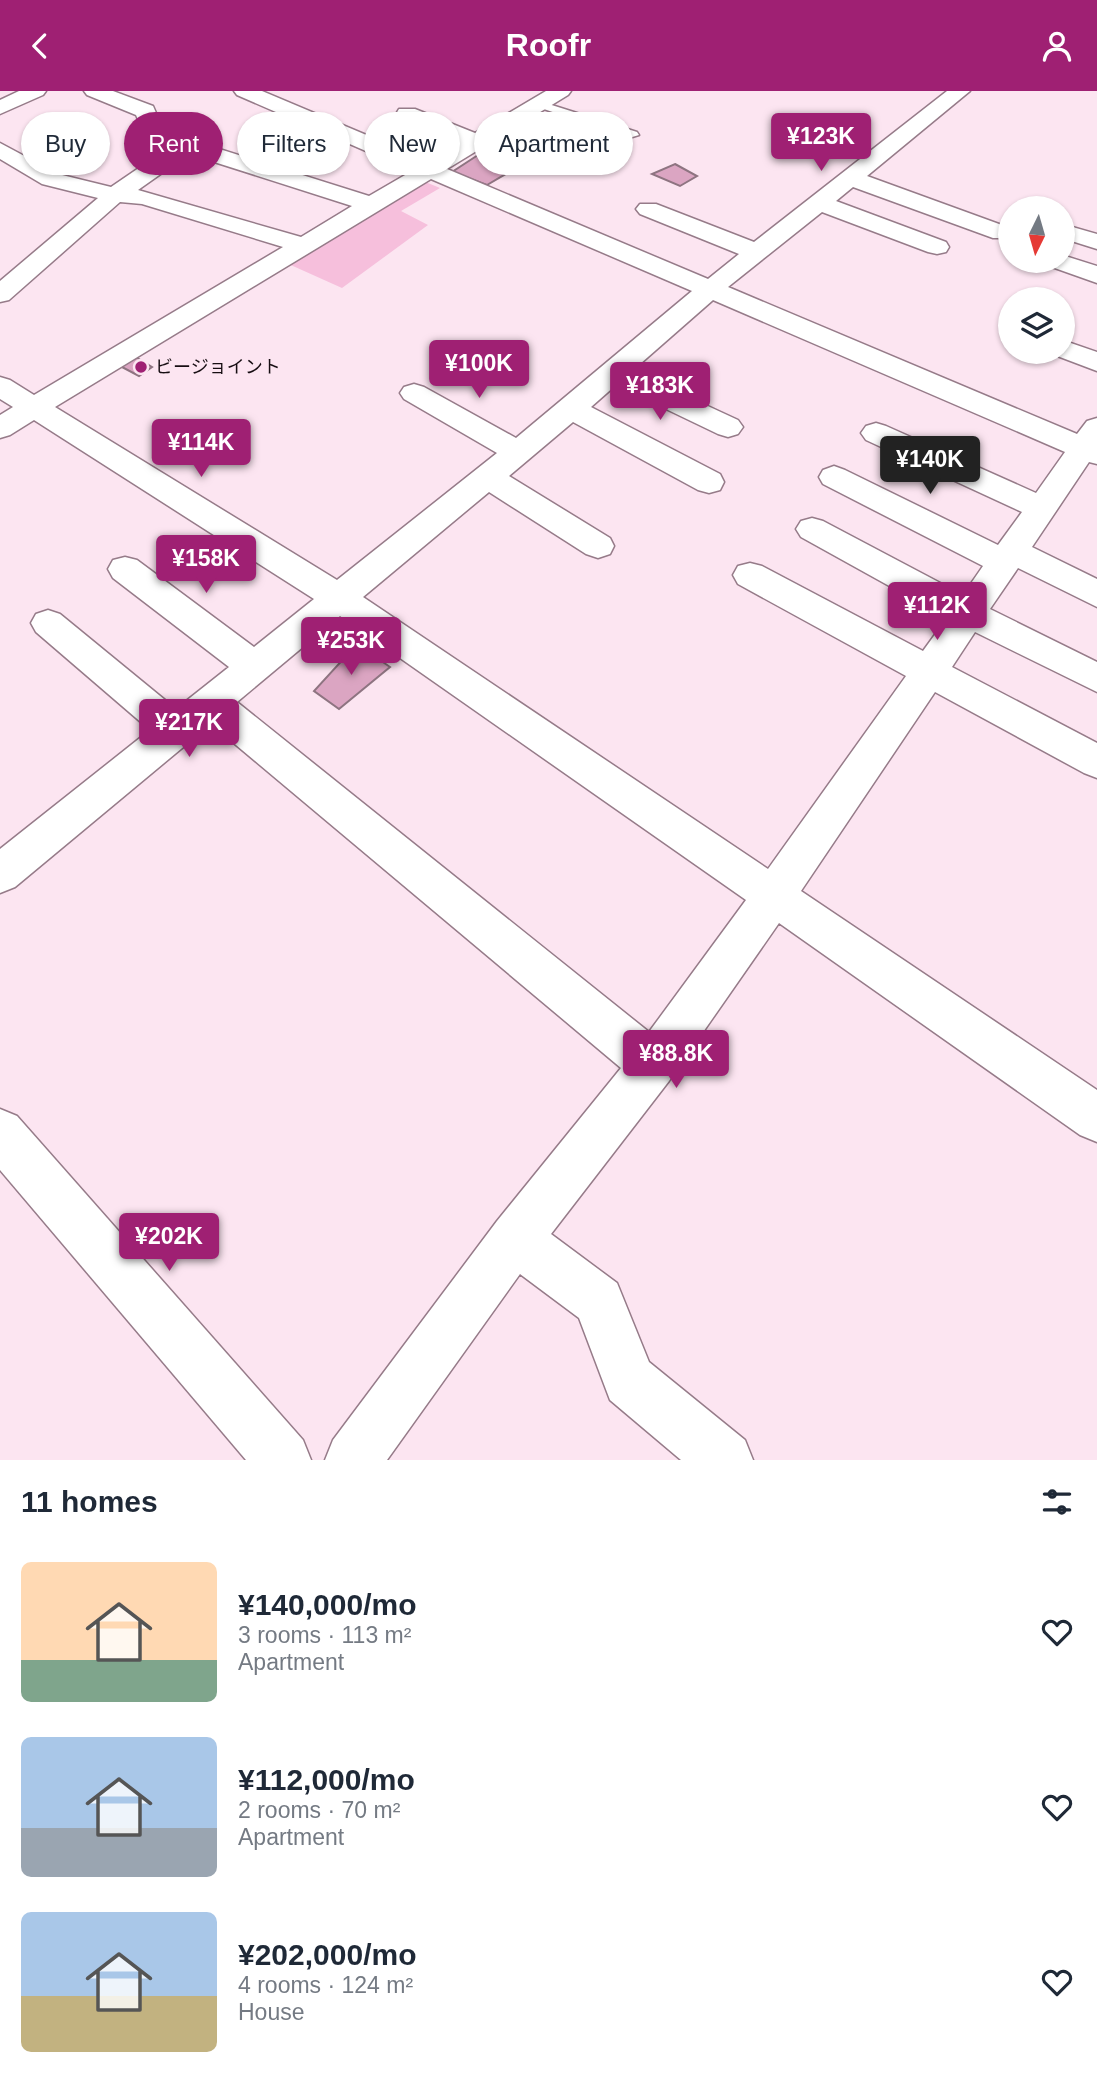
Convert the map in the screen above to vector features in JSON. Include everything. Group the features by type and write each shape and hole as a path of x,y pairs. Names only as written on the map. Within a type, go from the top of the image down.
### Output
{"street":[{"path":"0,108 36,91"},
{"path":"94,91 146,112"},
{"path":"244,91 364,142"},
{"path":"0,874 572,409 709,290 960,91"},
{"path":"521,112 543,96"},
{"path":"0,150 50,179 115,195 145,197 302,245"},
{"path":"223,158 370,204"},
{"path":"0,294 115,195 144,175"},
{"path":"0,428 417,175"},
{"path":"353,1460 515,1238 653,1065 774,895 1007,556 1092,443 709,290 441,175"},
{"path":"850,179 998,232"},
{"path":"820,203 937,247"},
{"path":"648,209 757,252"},
{"path":"1075,235 1097,242"},
{"path":"1075,267 1097,275"},
{"path":"1075,353 1097,362"},
{"path":"613,373 728,426"},
{"path":"0,386 338,597 1097,1118"},
{"path":"414,393 518,452"},
{"path":"572,409 709,482"},
{"path":"876,433 1041,508"},
{"path":"487,477 598,546"},
{"path":"834,477 1097,594"},
{"path":"812,529 967,613 1097,678"},
{"path":"125,569 254,666"},
{"path":"750,575 1097,762"},
{"path":"48,623 177,731"},
{"path":"211,702 653,1065"},
{"path":"0,1133 283,1460"},
{"path":"515,1238 599,1301 629,1381 725,1460"}],"lane":[{"path":"543,96 580,112"}],"shaded area":[{"path":"423,181 440,188 401,211 428,225 342,288 284,262"}],"building":[{"path":"474,158 474,175 504,175 487,185 460,175 460,167"},
{"path":"675,164 697,176 680,186 652,174"},
{"path":"134,356 152,367 139,376 118,365"},
{"path":"357,644 390,667 339,709 314,691"}],"place":[{"name":"ビージョイント","path":"141,367"}]}
